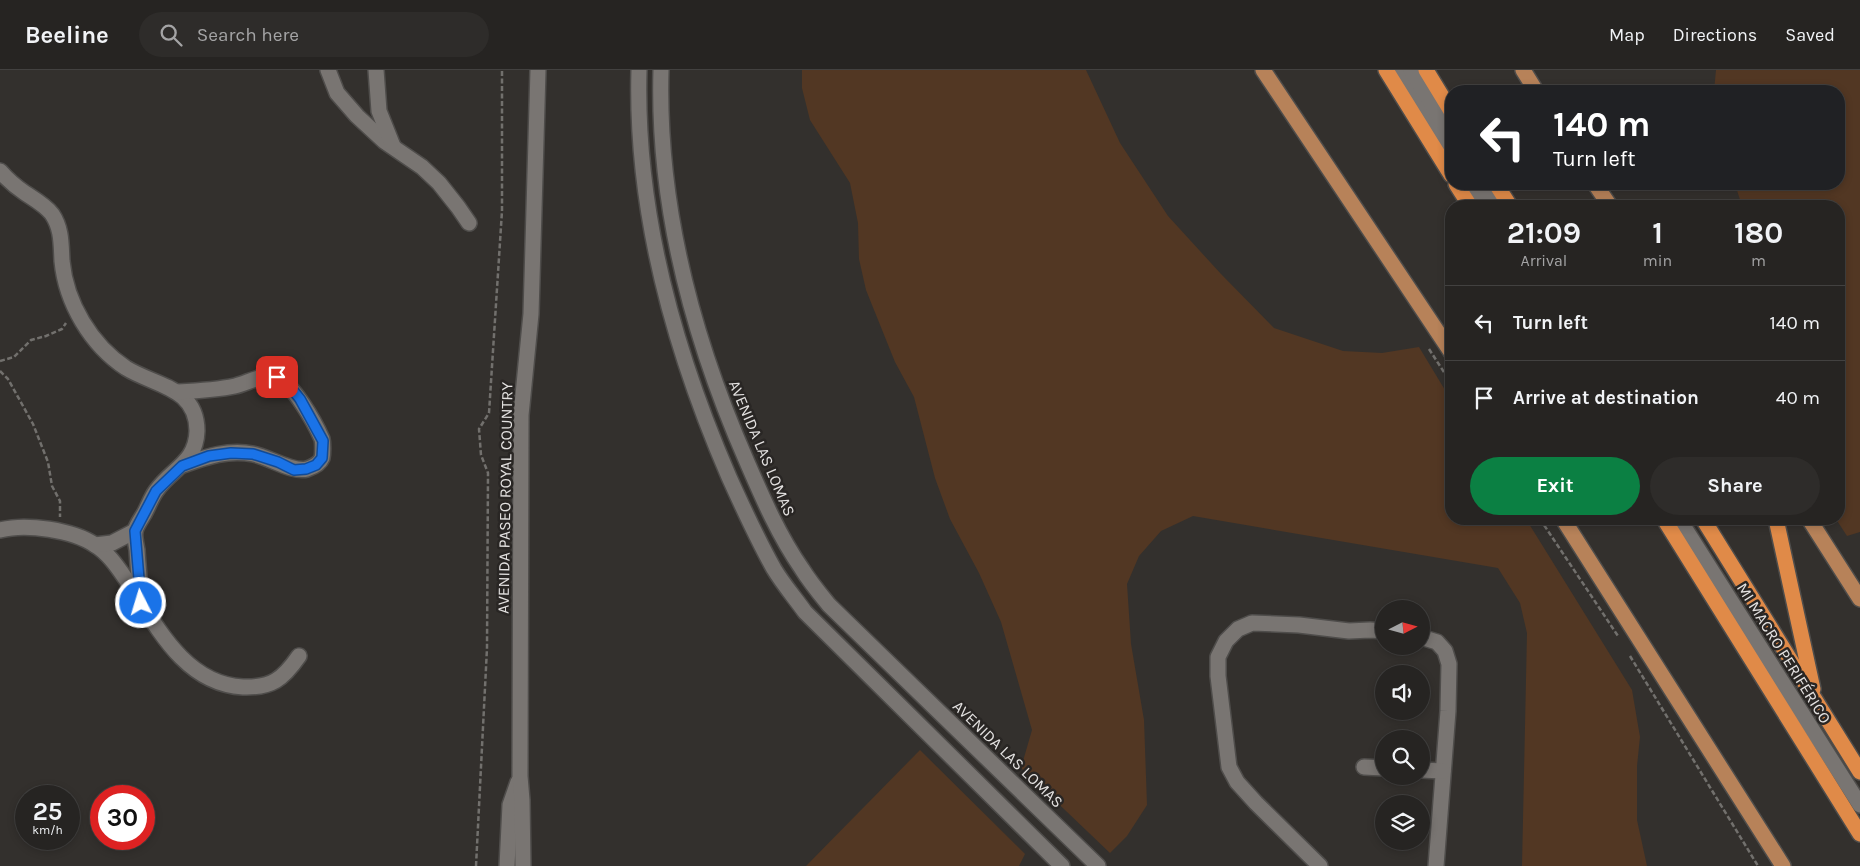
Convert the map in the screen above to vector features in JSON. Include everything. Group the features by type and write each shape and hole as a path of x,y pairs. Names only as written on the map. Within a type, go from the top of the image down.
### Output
{"highway":[{"path":"1386,70 1445,165"},
{"path":"1426,70 1445,101"},
{"path":"1668,525 1860,834"},
{"path":"1707,525 1860,772"},
{"path":"1777,525 1816,701"}],"main road":[{"path":"1263,70 1445,343"},
{"path":"1522,70 1532,85"},
{"path":"1567,525 1783,866"},
{"path":"1813,525 1860,600"}],"street":[{"path":"328,70 338,93 357,116 384,141 422,167 439,183 469,223"},
{"path":"376,70 379,112 394,148"},
{"name":"AVENIDA PASEO ROYAL COUNTRY","path":"523,866 520,776 522,415 531,314 538,70"},
{"path":"639,70 638,110 642,164 652,228 666,296 689,374 713,439 744,511 775,570 805,612 1062,866"},
{"name":"AVENIDA LAS LOMAS","path":"661,70 660,107 664,163 673,226 687,290 709,365 737,440 768,511 802,569 829,606 1098,866"},
{"path":"1397,70 1445,147"},
{"path":"1411,70 1445,125"},
{"path":"0,171 5,178 51,213 60,231 62,261 67,283 76,310 88,332 113,357 141,376 178,392 187,402 195,416 197,429 196,444 192,455 156,491 135,531 141,603"},
{"path":"178,392 219,389 236,386 265,376 277,377 288,384 300,399 323,441 322,458 316,465 306,469 294,470 278,462 253,454 231,453 209,456 182,466"},
{"name":"MI MACRO PERIFÉRICO","path":"1682,525 1860,806"},
{"name":"MI MACRO PERIFÉRICO","path":"1695,525 1860,790"},
{"path":"0,530 29,527 60,530 95,545 116,564 166,642 187,663 211,679 234,686 254,687 274,683 287,673 299,656"},
{"path":"95,545 112,543 135,531"},
{"path":"1320,866 1256,803 1237,782 1229,768 1218,676 1218,657 1226,641 1238,629 1252,623 1299,625 1349,631 1375,630"},
{"path":"1430,640 1436,642 1445,651 1449,664 1448,711 1436,866"},
{"path":"1364,767 1375,768"},
{"path":"1430,771 1443,772"},
{"path":"507,866 510,805 520,776"}],"path":[{"path":"476,866 487,648 488,473 481,455 479,428 489,413 502,211 502,70"},
{"path":"0,361 14,357 31,340 62,329 76,310"},
{"path":"0,371 8,379 33,424 48,462 52,486 60,501 60,530"},
{"path":"1544,525 1623,643"},
{"path":"1628,652 1758,866"}],"shaded area":[{"path":"802,70 1086,70 1120,143 1168,216 1274,328 1343,351 1382,353 1419,347 1445,390 1445,525 1530,525 1632,690 1640,737 1637,766 1637,820 1647,866 1522,866 1527,633 1520,603 1498,568 1193,516 1161,531 1139,556 1127,584 1131,644 1144,720 1147,805 1127,836 1110,853 1021,768 1032,730 1001,622 979,573 950,519 935,478 914,397 895,362 866,290 859,259 858,223 850,183 810,120 802,88"},
{"path":"1716,70 1860,70 1860,532 1847,536 1840,525 1845,525 1845,200 1740,200 1737,190 1845,190 1845,85 1715,85"},
{"path":"920,750 1025,854 1019,866 806,866"}],"route":[{"path":"141,603 135,531 156,491 182,466 209,456 231,453 253,454 278,462 294,470 306,469 316,465 322,458 323,441 300,399 288,384 277,377"}]}
